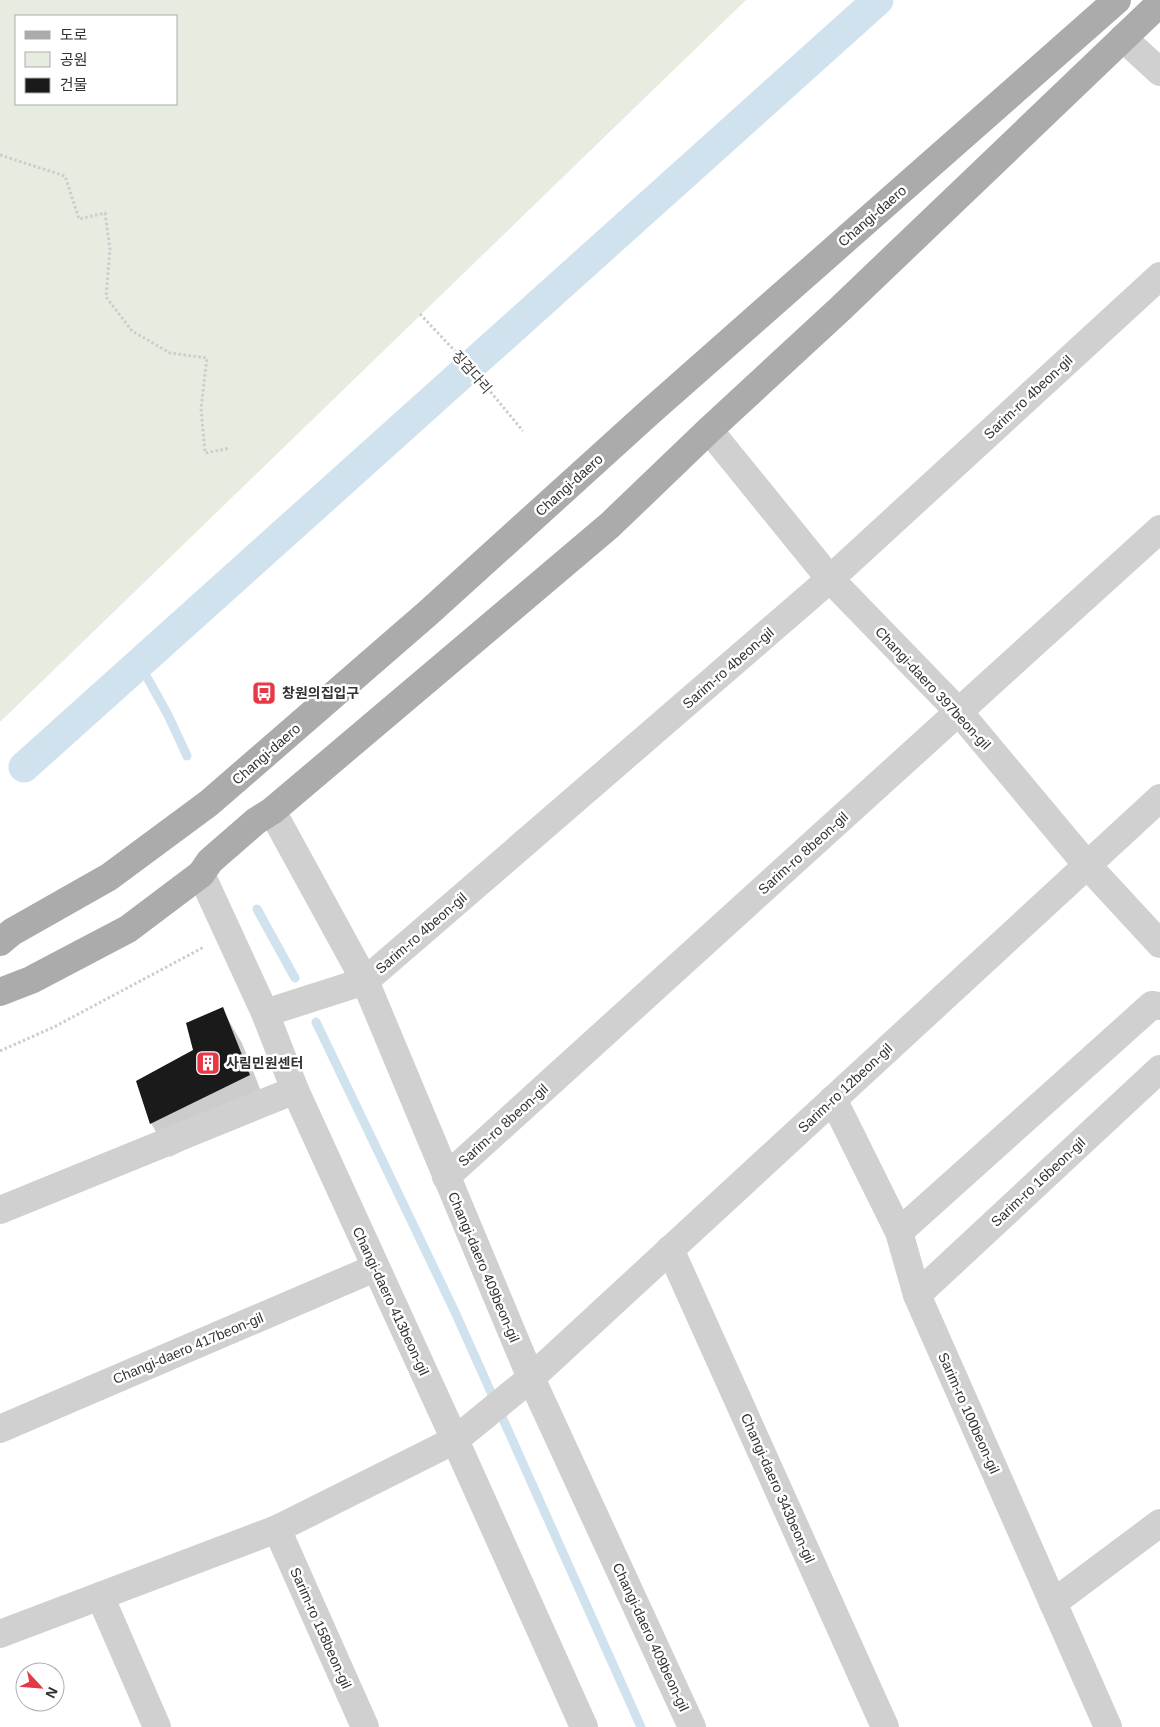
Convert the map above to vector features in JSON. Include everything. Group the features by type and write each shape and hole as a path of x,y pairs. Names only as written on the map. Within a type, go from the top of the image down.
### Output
{"main road":[{"name":"Changi-daero","path":"0,942 12,932 109,876 184,822 229,786 428,613 659,404 1117,0"},
{"path":"0,991 31,980 128,930 206,868 264,816 610,525 840,309 1160,3"}],"street":[{"path":"1123,38 1160,72"},
{"name":"Sarim-ro 4beon-gil","path":"265,1013 366,982 830,579 1160,276"},
{"name":"Changi-daero 397beon-gil","path":"709,430 830,579 959,712 1087,865 1160,944"},
{"name":"Sarim-ro 8beon-gil","path":"446,1177 1160,529"},
{"name":"Sarim-ro 12beon-gil","path":"462,1435 523,1384 1160,798"},
{"name":"Changi-daero 409beon-gil","path":"264,816 366,982 446,1177 523,1384 692,1727"},
{"name":"Changi-daero 413beon-gil","path":"206,868 228,934 265,1013 295,1090 375,1268 462,1435 584,1727"},
{"path":"899,1232 1152,1005 1160,1006"},
{"name":"Sarim-ro 16beon-gil","path":"917,1295 1160,1069"},
{"path":"0,1210 295,1090"},
{"name":"Sarim-ro 100beon-gil","path":"834,1098 899,1232 917,1295 1108,1727"},
{"name":"Changi-daero 343beon-gil","path":"670,1249 886,1727"},
{"name":"Changi-daero 417beon-gil","path":"0,1429 375,1268"},
{"path":"0,1634 277,1529 462,1435"},
{"path":"1053,1603 1160,1523"},
{"name":"Sarim-ro 158beon-gil","path":"277,1529 365,1727"},
{"path":"100,1596 157,1727"}],"path":[{"path":"0,155 65,176 79,219 105,213 110,249 106,297 132,331 170,353 207,358 201,408 205,453 230,448"},
{"name":"징검다리","path":"420,314 470,367 523,431"},
{"path":"0,1051 54,1027 228,934"}],"green space":[{"path":"0,0 746,0 0,722"}],"building":[{"name":"사림민원센터","path":"223,1007 250,1075 150,1124 136,1081 193,1050 186,1023"}],"waterway":[{"path":"24,767 878,0"},
{"path":"139,663 168,715 187,756"},
{"path":"257,909 295,978"},
{"path":"316,1022 455,1312 641,1727"}],"place":[{"name":"창원의집입구","path":"264,693"},
{"name":"사림민원센터","path":"208,1063"}]}
